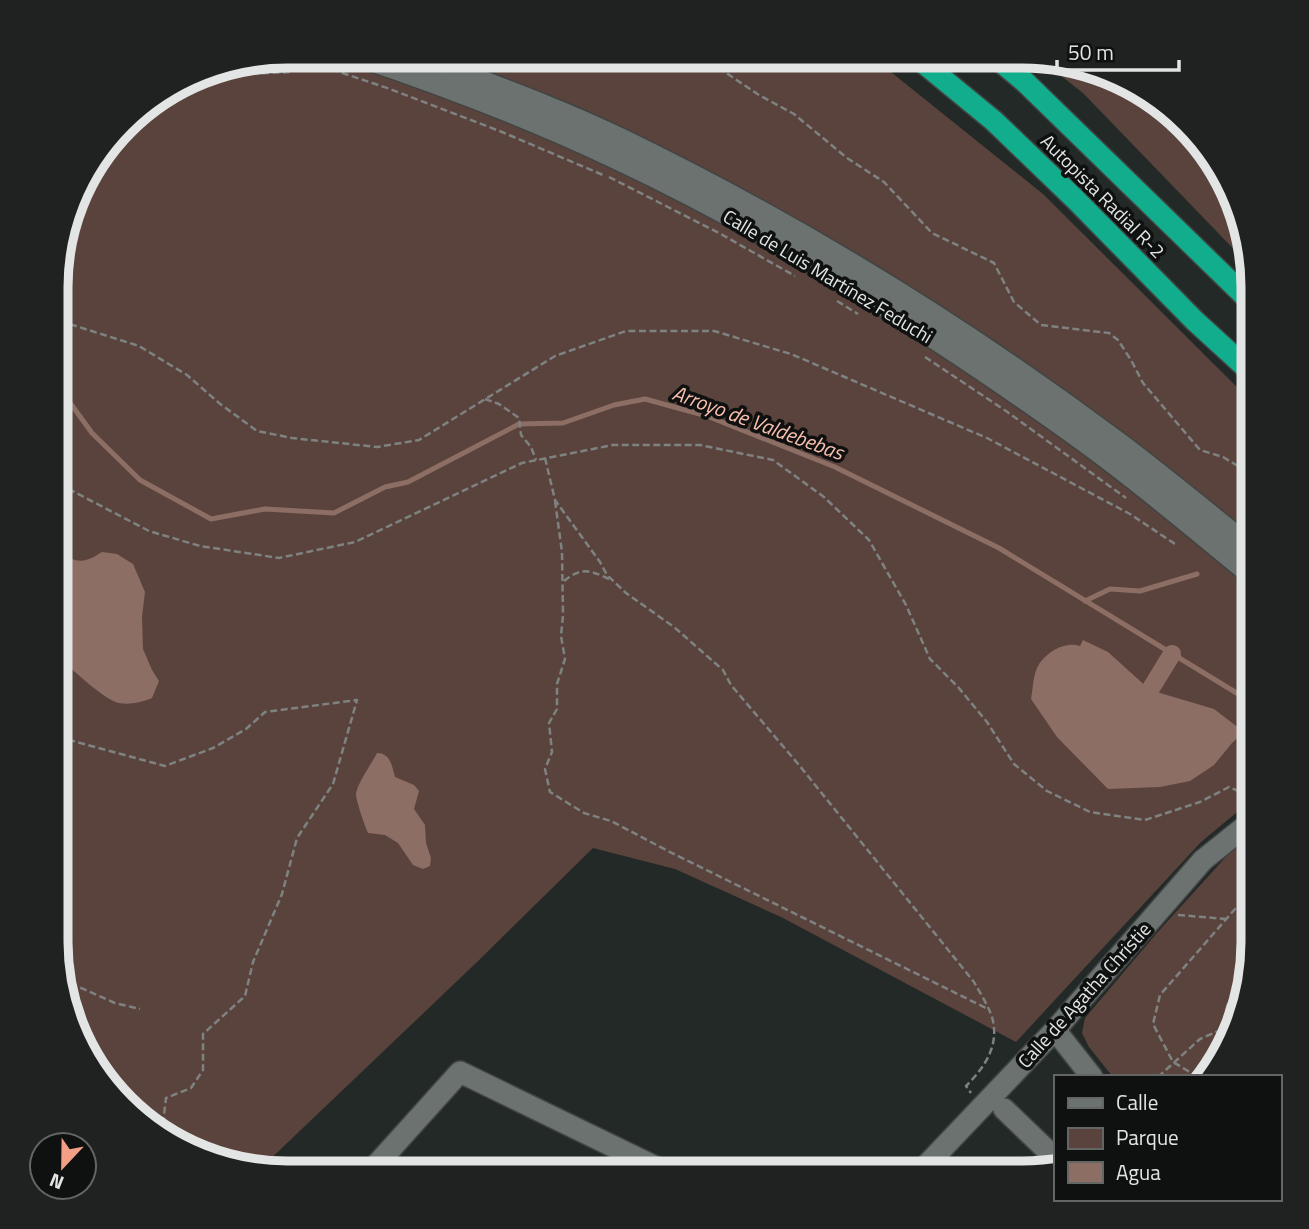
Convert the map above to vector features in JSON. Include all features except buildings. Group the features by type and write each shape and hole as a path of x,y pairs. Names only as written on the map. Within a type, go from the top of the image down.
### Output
{"highway":[{"name":"Autopista Radial R-2","path":"930,69 994,121 1240,363"},
{"name":"Autopista Radial R-2","path":"1009,69 1240,291"}],"street":[{"name":"Calle de Luis Martínez Feduchi","path":"378,69 510,113 613,156 729,215 819,265 919,327 1109,459 1240,578"},
{"name":"Calle de Luis Martínez Feduchi","path":"451,69 621,139 738,198 829,249 929,311 1049,393 1121,444 1240,540"},
{"name":"Calle de Agatha Christie","path":"934,1160 994,1107 1055,1030 1203,860 1241,830"},
{"path":"1055,1030 1091,1075"},
{"path":"380,1161 460,1072 642,1161"},
{"path":"994,1107 1054,1157"}],"path":[{"path":"235,74 292,72 296,69"},
{"path":"331,69 502,132 604,175 719,233 797,277"},
{"path":"720,69 794,114 847,158 884,182 932,233 994,263 1014,302 1041,325 1109,333 1118,340 1143,383 1200,450 1223,457 1240,467"},
{"path":"831,297 864,317"},
{"path":"68,324 139,346 187,375 257,431 292,438 377,447 419,440 555,356 626,331 714,331 791,354 987,438 1130,514 1175,544"},
{"path":"919,352 1006,411 1127,500"},
{"path":"485,399 499,404 519,418 521,435 531,447 536,460"},
{"path":"68,489 149,531 200,546 279,558 355,542 522,463 545,458 613,445 701,445 772,460 824,497 869,540 906,605 930,659 987,722 1014,764 1047,791 1090,812 1146,820 1200,802 1229,787 1241,792"},
{"path":"545,458 555,500 562,552 561,636 565,659 557,684 557,709 549,723 552,752 545,769 551,792 584,813 611,821 988,1009"},
{"path":"555,500 607,575 626,593 674,626 723,670 731,685 974,982 992,1016 995,1038 979,1073 966,1086 994,1107"},
{"path":"563,582 575,572 593,572 612,580"},
{"path":"69,740 165,766 213,748 246,729 265,712 357,699 333,784 297,838 282,894 253,962 245,996 203,1034 203,1070 191,1088 166,1098 163,1122"},
{"path":"1195,1075 1174,1062 1153,1024 1160,995 1235,909 1241,906"},
{"path":"1157,913 1227,919"},
{"path":"72,984 115,1003 139,1009"},
{"path":"1226,1019 1228,1000 1234,994"},
{"path":"1160,1075 1200,1039 1221,1031"}],"green space":[{"path":"272,69 887,69 1043,194 1240,390 1241,809 1201,842 1016,1042 781,917 675,869 593,848 270,1160 244,1157 217,1149 177,1131 132,1097 98,1052 76,999 69,957 68,287 70,258 85,203 105,165 143,122 177,98 203,85 244,72"},
{"path":"1055,71 1079,76 1119,91 1155,113 1187,143 1224,203 1238,254 1083,93"},
{"path":"1241,843 1241,942 1237,985 1224,1026 1211,1052 1196,1075 1111,1075 1089,1047 1082,1033 1085,1018"}],"water":[{"path":"102,552 117,554 133,564 145,592 142,617 143,649 159,681 152,698 123,704 113,701 69,666 68,558 80,561"},
{"path":"1083,640 1108,652 1150,690 1214,709 1241,729 1241,735 1214,765 1190,781 1160,787 1108,789 1057,737 1031,699 1035,674 1041,661 1056,649 1068,645 1080,646"},
{"path":"377,753 388,758 395,777 414,785 419,791 414,809 425,825 430,866 423,869 413,865 398,843 385,835 368,833 356,794"}],"waterway":[{"name":"Arroyo de Valdebebas","path":"68,400 92,433 140,480 211,519 265,509 334,513 385,487 408,482 519,424 563,423 614,405 645,399 707,416 835,467 999,548 1241,695"},
{"path":"1085,601 1110,589 1140,591 1197,574"},
{"path":"1150,690 1172,654"}]}
